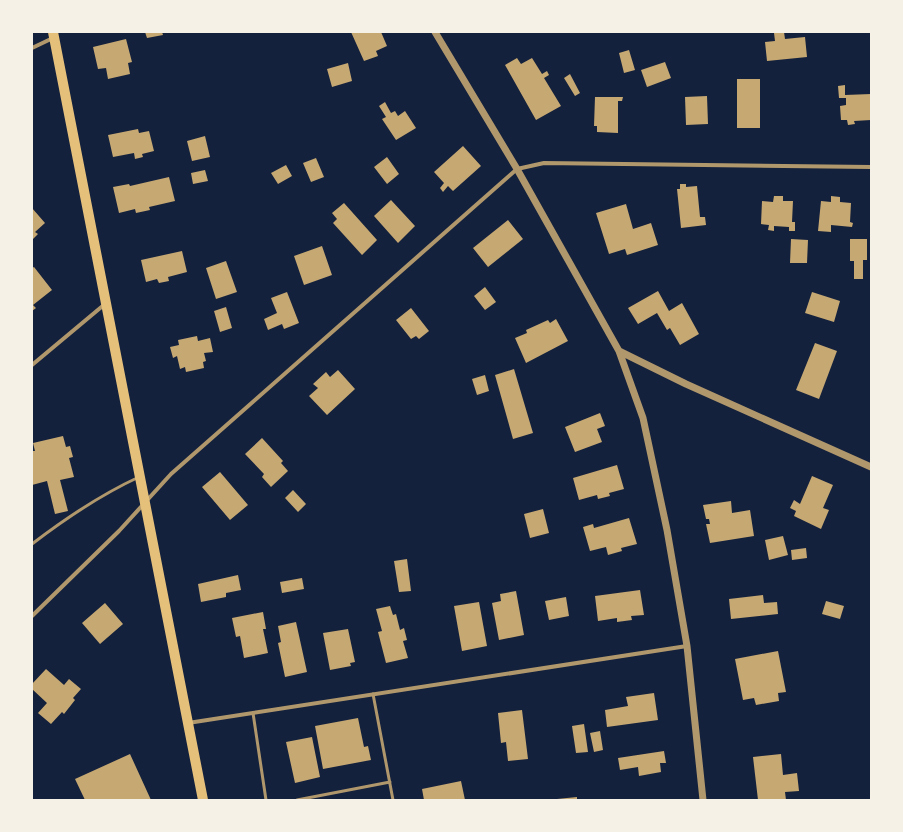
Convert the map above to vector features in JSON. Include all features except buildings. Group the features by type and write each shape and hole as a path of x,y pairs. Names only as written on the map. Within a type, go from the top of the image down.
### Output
{"main road":[{"path":"53,35 203,800"}],"street":[{"path":"435,32 517,169 618,351 632,382 649,440 679,594 687,646 703,800"},
{"path":"32,48 53,35"},
{"path":"32,616 119,531 171,474 517,169 544,163 871,167"},
{"path":"32,365 106,303"},
{"path":"618,351 686,384 871,467"},
{"path":"188,723 687,646"}],"lane":[{"path":"32,544 66,518 96,498 140,476"},
{"path":"373,694 393,800"},
{"path":"253,713 266,800"},
{"path":"297,800 390,782"}]}
